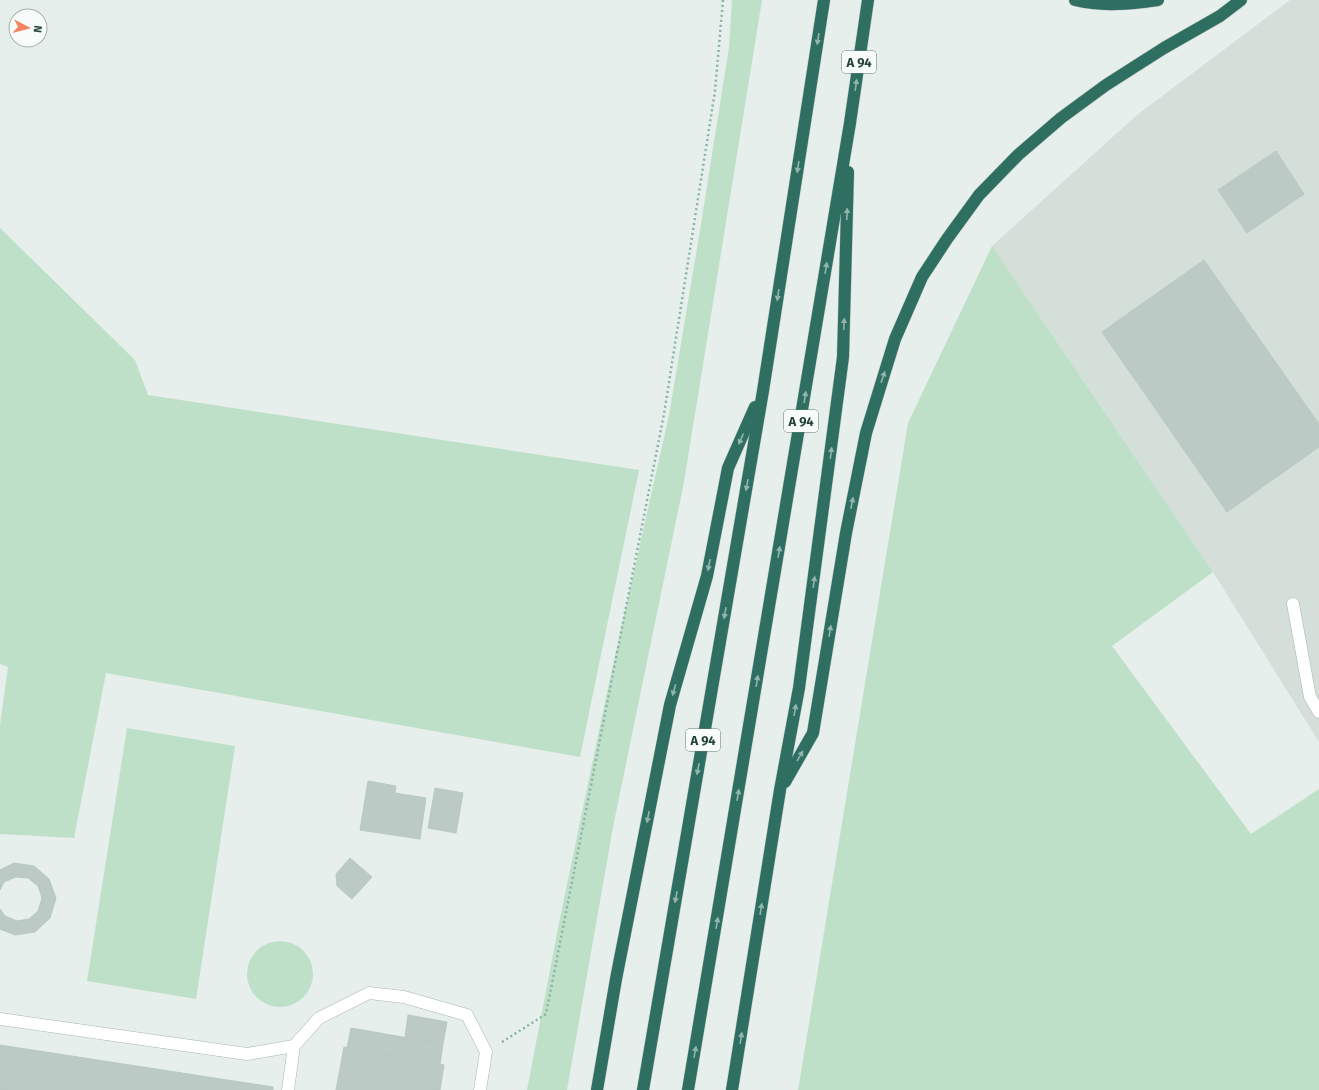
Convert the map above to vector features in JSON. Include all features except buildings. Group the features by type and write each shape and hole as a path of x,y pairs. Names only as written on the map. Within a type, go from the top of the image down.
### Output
{"highway":[{"name":"A 94","path":"643,1090 762,391 824,0"},
{"name":"A 94","path":"688,1090 850,124 868,0"},
{"path":"1075,0 1092,4 1121,6 1158,0"},
{"path":"780,790 813,733 846,533 866,433 895,339 922,277 979,195 1018,155 1061,118 1106,85 1164,48 1220,16 1241,0"},
{"path":"732,1090 780,790 799,688 843,357 850,124"},
{"path":"597,1090 616,979 670,705 707,576 728,468 762,391"}],"street":[{"path":"1293,604 1310,697 1319,712"},
{"path":"288,1090 294,1046 319,1018 369,993 404,998 468,1015 486,1052 480,1090"},
{"path":"0,1019 247,1054 294,1046"}],"path":[{"path":"486,1052 546,1014 664,414 715,90 723,0"}],"shaded area":[{"path":"1290,0 1319,0 1319,742 1213,572 992,246 1137,115"}],"green space":[{"path":"732,0 762,0 684,482 613,827 567,1090 527,1090 559,923 609,683 669,415 729,47"},
{"path":"0,228 135,360 148,395 639,470 580,757 106,673 74,838 0,834 0,725 8,667 0,664"},
{"path":"992,246 1213,572 1112,646 1251,834 1319,789 1319,1090 798,1090 908,423"},
{"path":"127,728 235,746 196,999 87,981"},
{"path":"280,941 292,944 303,951 310,962 313,974 310,986 303,997 292,1004 280,1007 268,1004 257,997 250,986 247,974 250,962 257,951 268,944"}]}
